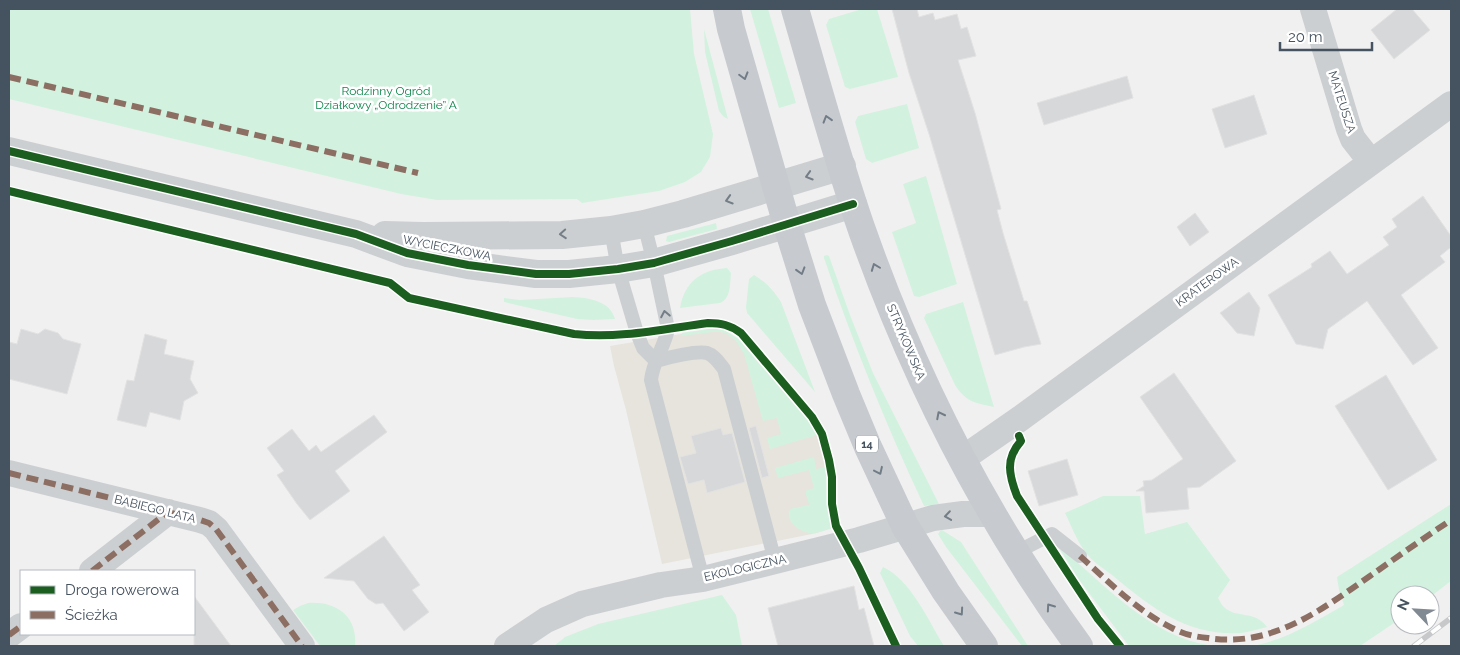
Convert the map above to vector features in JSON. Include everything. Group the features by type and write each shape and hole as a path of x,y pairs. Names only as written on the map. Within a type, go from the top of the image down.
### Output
{"main road":[{"name":"14","path":"727,9 787,225 812,305 846,394 868,447 905,526 946,592 984,646"},
{"name":"STRYKOWSKA","path":"795,9 853,204 894,315 922,381 962,459 1015,553 1079,646"}],"street":[{"name":"MATEUSZA","path":"1313,9 1349,129 1353,138 1371,162"},
{"name":"KRATEROWA","path":"962,459 1451,104"},
{"name":"WYCIECZKOWA","path":"9,152 356,234 407,253 536,274 570,274 618,270 654,263 853,204"},
{"name":"WYCIECZKOWA","path":"356,234 502,236 562,235 611,230 683,214 842,166"},
{"name":"BABIEGO LATA","path":"9,474 208,523 216,528 302,646"},
{"path":"93,570 168,512"},
{"name":"EKOLOGICZNA","path":"507,646 546,620 582,604 775,561 859,540 933,518 963,514 992,514"},
{"path":"9,635 20,627"}],"lane":[{"path":"644,224 668,329 652,368 651,380 703,578"},
{"path":"611,230 618,270 637,333 644,348 656,361"},
{"path":"656,361 706,352 716,359 724,369 775,561"},
{"path":"1015,553 1052,534 1080,556"}],"shaded area":[{"path":"711,329 724,330 738,339 808,421 817,435 826,467 827,505 832,528 817,533 662,564 610,346"}],"green space":[{"name":"Rodzinny Ogród Działkowy „Odrodzenie” A","path":"9,9 690,9 694,54 713,134 710,157 701,172 685,182 659,191 582,203 577,199 437,200 401,194 9,99"},
{"path":"750,9 768,9 796,103 779,108"},
{"path":"862,9 877,9 898,77 850,89 845,87 826,25 829,19"},
{"path":"704,29 728,119 719,111 705,52"},
{"path":"907,104 919,148 872,163 866,159 855,122 858,116"},
{"path":"926,176 957,284 919,297 914,296 892,232 916,223 903,184"},
{"path":"716,223 717,229 669,242 666,241 667,236"},
{"path":"827,255 829,256 873,373 939,504 924,506 910,476 883,414 847,321 824,258"},
{"path":"727,268 731,273 730,286 724,301 680,308 682,299 690,284 702,274"},
{"path":"754,275 769,287 781,302 815,392 747,313 749,279"},
{"path":"504,298 520,300 586,298 604,304 609,308 615,319 577,319 504,302"},
{"path":"963,302 994,407 971,401 959,391 924,318 926,314"},
{"path":"711,329 724,330 738,339 808,421 817,435 770,449 767,438 781,434 777,418 763,421 744,354 736,341 726,333 720,332 682,336 682,333"},
{"path":"814,457 816,469 826,467 827,505 832,528 812,533 799,529 789,518 790,509 809,505 805,491 814,488 809,470 778,478 775,468"},
{"path":"1103,496 1140,496 1145,534 1187,522 1230,580 1218,598 1223,606 1230,611 1257,618 1267,627 1241,633 1222,633 1189,626 1146,602 1095,563 1081,546 1065,513"},
{"path":"1451,504 1451,581 1440,589 1440,585 1390,585 1390,626 1360,646 1252,646 1288,635 1344,605 1337,577"},
{"path":"942,530 961,542 1028,646 1022,646 946,547 938,534"},
{"path":"1057,545 1129,607 1148,620 1168,632 1190,641 1213,646 1129,646 1080,581"},
{"path":"883,567 902,581 910,591 944,646 918,646 910,636 880,573"},
{"path":"722,595 736,615 742,646 554,646 565,637 598,624"},
{"path":"308,603 328,605 343,612 353,626 355,646 320,646 293,610"}],"building":[{"path":"892,9 917,9 919,17 933,13 935,20 957,14 961,29 967,27 976,56 958,60 975,113 1001,209 997,210 1003,233 1024,301 1027,301 1041,344 995,355 909,73"},
{"path":"1397,9 1412,9 1430,30 1394,59 1371,30"},
{"path":"1127,76 1133,98 1044,125 1037,103"},
{"path":"1254,95 1267,134 1225,148 1212,109"},
{"path":"1423,196 1451,236 1451,247 1440,256 1445,262 1401,295 1438,348 1413,365 1367,301 1328,329 1323,349 1296,344 1268,295 1312,267 1311,264 1330,251 1347,274 1389,245 1383,237 1397,227 1392,219"},
{"path":"1195,213 1209,232 1190,246 1177,227"},
{"path":"1249,292 1260,308 1254,336 1237,333 1220,313"},
{"path":"21,329 38,334 45,329 58,333 63,339 81,344 67,394 9,379 9,342 17,344"},
{"path":"145,334 167,340 164,354 194,361 190,379 198,393 184,401 180,420 150,412 146,427 117,420 127,380 134,381"},
{"path":"1174,373 1236,461 1200,487 1187,488 1189,509 1146,513 1144,491 1136,491 1144,486 1143,481 1152,480 1183,459 1140,397"},
{"path":"1386,375 1437,460 1388,490 1335,406"},
{"path":"374,415 387,432 335,471 350,491 310,520 277,475 284,471 267,448 292,429 309,451 316,445 321,452"},
{"path":"756,426 769,476 762,478 749,428"},
{"path":"721,428 723,435 732,433 745,482 707,493 704,480 688,484 680,457 696,453 691,436"},
{"path":"1067,459 1078,495 1039,506 1028,471"},
{"path":"384,536 420,585 412,590 429,612 404,631 383,603 376,604 368,599 354,581 324,578"},
{"path":"854,586 859,610 864,608 874,646 778,646 768,608"},
{"path":"195,597 231,646 194,646 195,635"}],"railway":[{"path":"1414,646 1451,618"}],"marked path":[{"path":"9,77 418,173"},
{"path":"9,473 209,523 216,529 302,646"},
{"path":"93,570 168,512"},
{"path":"1080,556 1123,595 1159,621 1190,635 1231,640 1274,632 1295,624 1352,589 1451,520"},
{"path":"9,635 20,627"}],"cycle path":[{"path":"9,151 356,234 407,253 468,265 536,274 569,274 654,263 853,204"},
{"path":"9,191 390,283 409,298 574,334 624,334 708,323 721,324 733,328 741,333 812,417 822,434 832,477 832,504 836,526 859,568 896,646"},
{"path":"1019,436 1021,441 1012,454 1010,467 1017,496 1098,619 1120,646"}]}
